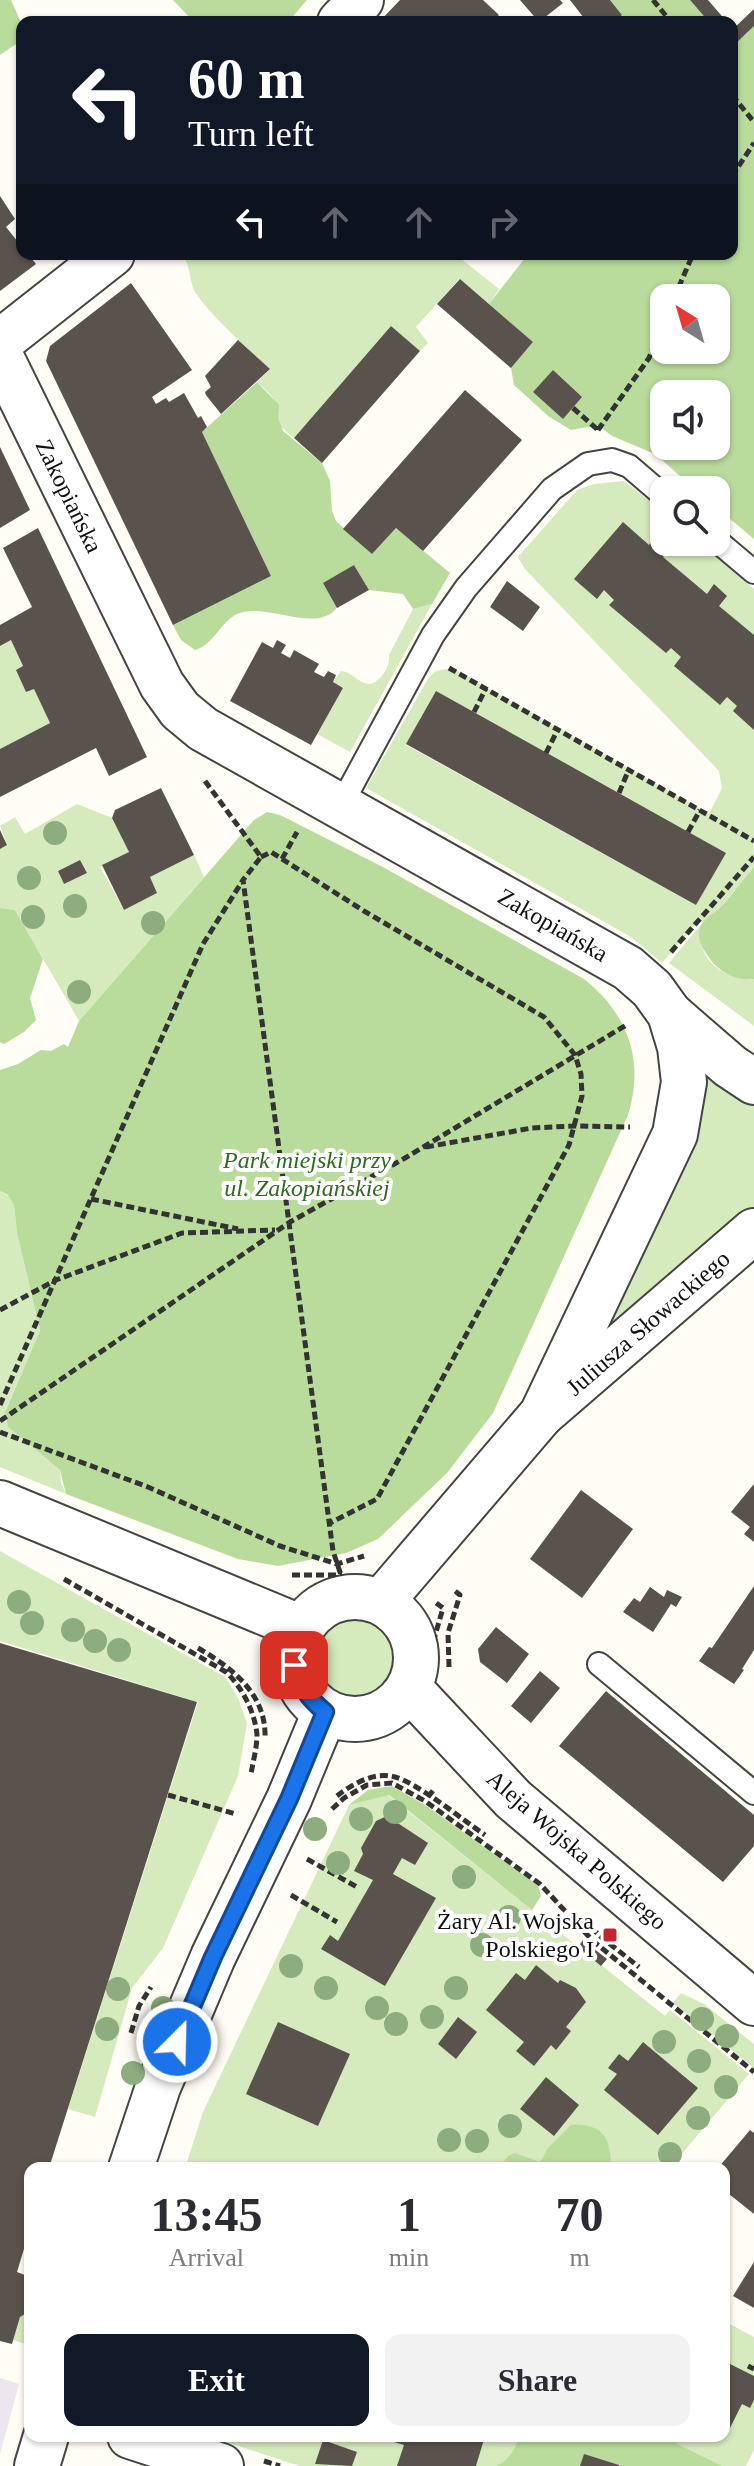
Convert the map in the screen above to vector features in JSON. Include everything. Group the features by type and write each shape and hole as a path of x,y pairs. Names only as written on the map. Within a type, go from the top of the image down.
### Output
{"street":[{"path":"346,16 361,0"},
{"path":"0,342 104,260"},
{"name":"Zakopiańska","path":"0,355 162,685 180,710 322,813 628,968 652,989 651,1023 680,1047 684,1082 675,1134 542,1414 381,1602"},
{"path":"651,1023 754,1082"},
{"name":"Juliusza Słowackiego","path":"542,1414 754,1231"},
{"path":"0,1503 302,1628"},
{"path":"355,1598 381,1602 398,1614 410,1630 417,1649 416,1669 409,1688 398,1703 381,1714 363,1720 343,1719 325,1712 310,1700 300,1684 294,1665 295,1647 302,1628 313,1614 328,1603 355,1598"},
{"name":"Aleja Wojska Polskiego","path":"409,1688 513,1799 754,2003"},
{"path":"133,2162 158,2087 213,1957 291,1796 325,1712"},
{"path":"37,2466 44,2442"},
{"path":"148,2442 221,2466"}],"lane":[{"path":"322,813 441,623 466,588 552,489 588,464 612,460 629,466 650,484"},
{"path":"730,552 754,572"},
{"path":"599,1664 754,1793"}],"path":[{"path":"653,0 666,16"},
{"path":"738,102 754,122"},
{"path":"738,167 754,143"},
{"path":"680,284 690,260"},
{"path":"591,438 650,356"},
{"path":"573,408 598,430"},
{"path":"452,668 754,841"},
{"path":"474,712 486,688"},
{"path":"546,753 558,729"},
{"path":"619,793 629,769"},
{"path":"200,775 261,857"},
{"path":"688,832 700,810"},
{"path":"282,859 322,813"},
{"path":"0,1405 203,944 243,880 261,857 271,852 544,1017 575,1055 581,1074 582,1096 569,1145 377,1499 330,1523"},
{"path":"662,963 754,857"},
{"path":"243,880 333,1551 341,1575"},
{"path":"623,1015 629,1023"},
{"path":"0,1421 290,1222 421,1148 629,1023 651,1023"},
{"path":"421,1148 532,1128 631,1125 623,1142"},
{"path":"91,1199 246,1231"},
{"path":"0,1310 56,1280 182,1233 278,1230"},
{"path":"53,1573 226,1672 238,1684 257,1736 249,1783 291,1796 325,1816 344,1798 367,1785 392,1783 427,1799 520,1860"},
{"path":"449,1671 448,1633 460,1595 454,1590"},
{"path":"198,1648 231,1667 244,1680 262,1717 265,1744"},
{"path":"427,1799 435,1788"},
{"path":"168,1795 237,1815"},
{"path":"427,1799 540,1884 593,1941 754,2072"},
{"path":"304,1866 313,1845"},
{"path":"307,1859 357,1887"},
{"path":"285,1907 294,1887"},
{"path":"291,1895 337,1922"},
{"path":"581,1916 600,1936 644,1970"}],"shaded area":[{"path":"0,2378 19,2384 0,2454"}],"green space":[{"path":"0,0 11,0 18,16 16,44 0,55"},
{"path":"173,0 307,0 293,16 188,16"},
{"path":"610,0 690,0 704,16 621,16"},
{"path":"754,26 754,539 730,519 730,476 680,476 662,460 730,460 730,380 650,380 650,452 612,436 598,425 571,430 548,416 514,385 511,368 533,342 489,304 523,260 738,260 738,41"},
{"path":"185,260 463,260 499,289 489,304 459,279 416,327 428,343 420,351 391,326 294,438 279,425 274,401 257,382 270,369 223,325 197,295"},
{"path":"257,382 279,405 278,418 283,431 322,463 330,481 332,511 336,521 372,554 396,528 450,573 432,604 413,609 403,594 369,590 354,565 338,606 329,614 305,618 249,611 231,618 207,643 195,650 181,640 173,625 271,576 202,432"},
{"path":"624,481 650,501 650,556 715,556 754,589 754,867 720,908 702,923 701,918 662,963 631,937 366,788 429,677 436,671 452,668 709,814 722,788 719,771 525,569 518,557 577,490 594,484","holes":["436,692 725,853 696,905 406,745"]},
{"path":"432,604 350,752 317,734 343,688 333,682 341,671 365,683 374,683 385,671 389,655 413,609"},
{"path":"11,640 23,666 26,691 34,689 50,723 0,749 0,646"},
{"path":"77,804 112,818 129,852 100,867 124,910 157,893 150,877 194,855 204,877 79,1021 15,910 0,908 0,849 7,844 0,826 15,817 25,834","holes":["80,860 87,873 64,884 58,871"]},
{"name":"Park miejski przy ul. Zakopiańskiej","path":"267,812 280,815 381,866 584,979 612,1007 622,1023 633,1057 634,1075 628,1115 493,1413 447,1473 378,1539 346,1553 278,1566 238,1559 66,1494 60,1470 8,1427 5,1412 40,1331 17,1233 14,1205 8,1195 0,1191 0,1070 18,1064 41,1050 51,1051 64,1044 68,1047 79,1021 254,820"},
{"path":"754,867 754,979 742,979 714,964 701,945 699,935 704,921 721,907"},
{"path":"0,908 15,910 43,959 30,998 36,1020 4,1044 0,1042"},
{"path":"702,923 703,949 711,962 731,976 754,979 754,1026 669,963"},
{"path":"690,1054 754,1098 754,1225 565,1387"},
{"path":"0,1191 10,1197 14,1205 17,1233 40,1332 5,1411 8,1427 60,1470 66,1494 0,1467"},
{"path":"0,1551 225,1677 238,1698 247,1723 238,1776 163,1948 132,1988 95,2117 68,2109 198,1702 0,1641"},
{"path":"352,1608 371,1612 388,1623 399,1640 403,1659 399,1678 388,1695 371,1706 352,1710 333,1706 316,1695 305,1678 301,1659 305,1640 316,1623 333,1612"},
{"path":"392,1786 425,1805 538,1885 541,1896 532,1910 389,1795 349,1805 368,1790"},
{"path":"388,1795 665,2016 670,2010 749,2074 675,2162 187,2162 203,2112 349,1805"},
{"path":"681,1993 704,2004 754,2044 754,2068 673,2003"},
{"path":"571,2125 591,2127 607,2141 610,2162 540,2162 548,2148"},
{"path":"515,2153 540,2162 504,2162"},
{"path":"24,2315 24,2343 13,2340 20,2317"},
{"path":"730,2324 754,2337 754,2450 746,2466 300,2466 226,2442 730,2442"},
{"path":"517,2442 675,2442 722,2466 496,2466 511,2454"}],"building":[{"path":"400,0 483,0 499,15 498,16 385,16"},
{"path":"520,0 560,0 563,3 547,16 534,16"},
{"path":"570,0 610,0 622,15 621,16 582,16"},
{"path":"690,0 708,0 722,16 704,16"},
{"path":"754,9 754,26 738,41 738,24"},
{"path":"0,196 15,219 6,227 16,240 16,260 33,260 36,264 0,291"},
{"path":"460,279 533,342 511,368 437,304"},
{"path":"131,283 192,370 152,397 156,404 166,398 169,402 184,393 198,418 201,416 207,427 202,432 271,576 173,625 46,361 50,346"},
{"path":"391,326 420,351 322,463 294,438"},
{"path":"238,340 270,369 221,414 206,395 205,392 211,387 205,376"},
{"path":"553,370 582,397 563,419 533,392"},
{"path":"465,390 522,440 423,551 396,528 372,554 343,529"},
{"path":"0,447 30,510 0,528"},
{"path":"623,522 650,544 650,556 664,556 707,594 714,584 727,596 719,606 754,635 754,730 733,711 737,706 727,697 720,705 674,666 681,657 671,648 666,653 609,605 614,600 604,590 597,599 574,579"},
{"path":"38,528 147,757 109,776 96,748 0,797 0,749 50,723 34,689 26,692 16,670 23,666 11,640 0,646 0,625 32,607 3,548"},
{"path":"354,565 369,590 337,608 323,583"},
{"path":"507,581 540,607 523,631 490,607"},
{"path":"277,640 286,645 281,653 290,658 294,650 319,664 314,672 324,677 328,671 336,675 333,682 343,688 311,745 230,701 262,642 273,648"},
{"path":"436,691 726,853 696,905 406,744"},
{"path":"161,788 194,855 150,877 157,893 124,910 102,865 129,852 112,818 115,810"},
{"path":"0,830 7,845 0,849"},
{"path":"80,860 87,873 64,884 58,871"},
{"path":"754,1484 754,1542 744,1534 750,1527 731,1512"},
{"path":"581,1490 633,1529 582,1598 530,1559"},
{"path":"754,1586 754,1650 734,1684 699,1661 709,1647 712,1648"},
{"path":"650,1587 664,1597 667,1590 682,1597 676,1607 671,1604 653,1632 623,1612 634,1598 640,1602"},
{"path":"496,1627 529,1654 507,1683 480,1662 478,1649"},
{"path":"0,1643 197,1702 51,2162 24,2162 24,2249 17,2272 24,2275 24,2315 20,2317 12,2344 0,2341"},
{"path":"540,1671 560,1688 531,1723 511,1706"},
{"path":"606,1691 754,1815 754,1846 723,1882 559,1746"},
{"path":"387,1816 428,1843 415,1865 402,1858 393,1874 436,1898 385,1986 321,1949 330,1935 338,1941 373,1880 354,1871 363,1854 361,1848 376,1821"},
{"path":"583,1940 607,1959 601,1966 578,1947"},
{"path":"536,1965 558,1983 560,1980 576,1988 586,2002 566,2027 571,2031 556,2050 551,2045 534,2066 516,2051 524,2042 486,2010 516,1973 525,1980"},
{"path":"458,2017 477,2032 456,2059 438,2044"},
{"path":"278,2022 350,2054 318,2126 246,2094"},
{"path":"643,2042 698,2088 658,2135 604,2090 617,2074 608,2068 619,2054 628,2061"},
{"path":"546,2077 579,2105 554,2136 520,2109"},
{"path":"750,2130 754,2133 754,2214 730,2195 730,2162 723,2162"},
{"path":"754,2262 754,2308 733,2296"},
{"path":"730,2364 754,2376 754,2400 750,2408 742,2404 730,2428"},
{"path":"322,2442 357,2452 352,2466 315,2464"},
{"path":"394,2442 483,2442 476,2466 397,2466 404,2445"},
{"path":"584,2454 619,2465 619,2466 580,2466"}],"place":[{"name":"Żary Al. Wojska Polskiego I","path":"610,1935"}],"route":[{"path":"177,2042 213,1957 289,1799 325,1712 310,1700 300,1684 294,1665"}]}
